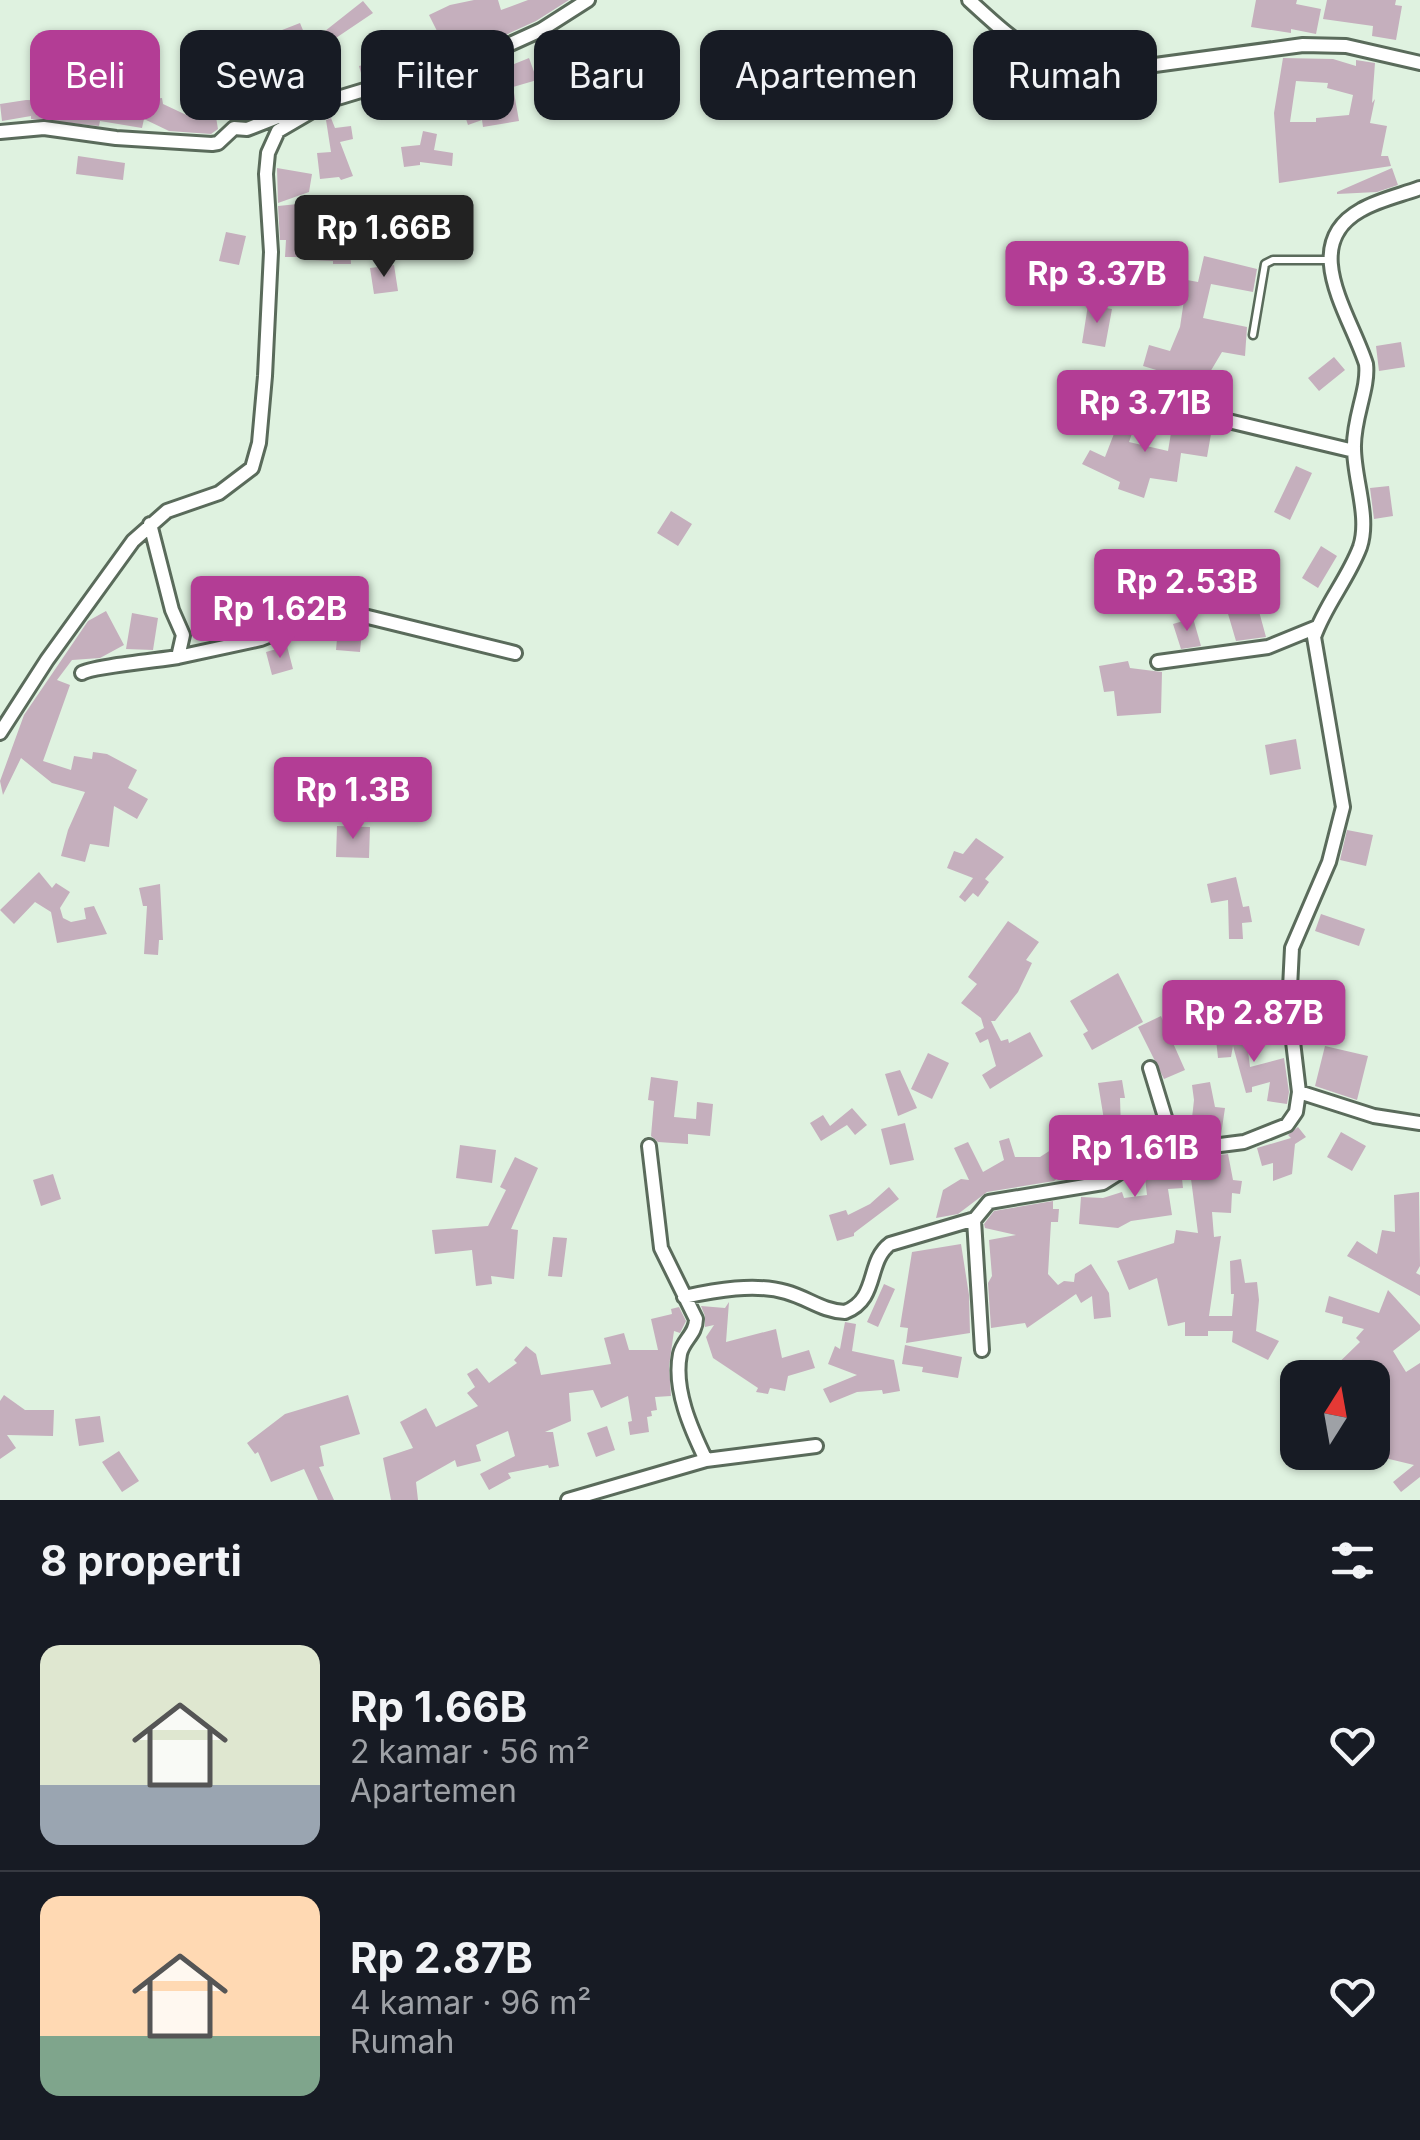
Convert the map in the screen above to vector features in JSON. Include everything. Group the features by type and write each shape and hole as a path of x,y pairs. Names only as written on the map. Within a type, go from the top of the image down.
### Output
{"street":[{"path":"0,733 124,552 150,524 183,504 219,492 252,468 259,443 265,376 271,252 266,185 268,152 274,138 290,122 331,100 480,58 541,30 588,0"},
{"path":"968,0 1033,54 1050,62 1093,70 1118,70 1303,44 1346,46 1420,63"},
{"path":"0,132 44,128 116,138 218,143 234,128 246,129 338,94 360,92"},
{"path":"684,1297 769,1288 798,1296 820,1308 846,1312 869,1292 884,1248 903,1239 974,1220 989,1202 1102,1183 1140,1158 1244,1142 1276,1130 1293,1117 1299,1092 1289,1008 1292,948 1329,862 1342,807 1314,646 1318,627 1352,564 1363,534 1354,451 1366,364 1328,260 1330,240 1355,214 1420,188"},
{"path":"1199,414 1354,451"},
{"path":"150,524 172,610 183,634 178,657"},
{"path":"82,673 88,668 107,669 261,640 316,617 340,614 368,617 515,653"},
{"path":"1158,662 1268,647 1318,627"},
{"path":"1150,1068 1175,1150"},
{"path":"1299,1092 1374,1116 1420,1123"},
{"path":"649,1146 657,1233 696,1323 682,1348 679,1386 706,1460"},
{"path":"974,1220 982,1350"},
{"path":"568,1500 706,1460 816,1446"}],"lane":[{"path":"1253,336 1264,264 1273,260 1328,260"}],"building":[{"path":"498,0 501,10 528,0 569,0 514,31 436,30 429,15 450,5"},
{"path":"1256,0 1297,0 1296,4 1321,9 1316,34 1251,27"},
{"path":"1327,0 1396,0 1395,5 1402,6 1396,40 1372,36 1373,26 1323,19"},
{"path":"363,1 373,13 341,35 341,30 326,30"},
{"path":"300,23 303,30 282,30"},
{"path":"529,58 534,81 514,87 514,64"},
{"path":"1283,58 1333,59 1356,66 1356,60 1375,63 1370,123 1387,126 1381,156 1388,156 1391,166 1279,183 1274,113","holes":["1296,81 1328,83 1327,88 1353,95 1349,115 1316,118 1316,122 1290,122"]},
{"path":"514,93 519,121 483,127 482,120 514,120"},
{"path":"160,98 163,104 180,112 180,120 216,120 218,129 211,134 169,131 146,120 160,120"},
{"path":"30,100 30,116 2,121 0,104"},
{"path":"41,120 144,120 142,128 100,121 99,126"},
{"path":"326,120 332,120 335,128 351,126 353,139 340,142 353,176 320,179 317,153 331,152"},
{"path":"423,131 437,134 434,150 453,153 452,166 420,162 404,167 401,147 420,145"},
{"path":"78,156 125,163 123,180 76,174"},
{"path":"277,168 312,174 309,192 278,203"},
{"path":"1392,168 1398,185 1377,192 1337,194 1337,192"},
{"path":"350,199 351,209 360,210 358,247 350,246 351,264 285,257 286,240 280,240 278,206 308,203 306,211 335,204 334,200"},
{"path":"226,232 246,236 239,265 219,261"},
{"path":"1204,256 1257,269 1253,292 1211,284 1203,318 1247,327 1245,356 1222,352 1197,394 1178,383 1164,419 1147,412 1163,372 1143,366 1149,345 1170,351 1180,327 1187,280 1198,282"},
{"path":"394,265 398,291 374,294 370,268"},
{"path":"1088,305 1112,309 1105,347 1082,343"},
{"path":"1401,342 1405,367 1379,371 1376,346"},
{"path":"1334,357 1345,370 1319,391 1308,378"},
{"path":"1127,400 1142,406 1129,442 1168,451 1172,427 1211,434 1207,457 1181,453 1177,482 1150,478 1144,498 1118,489 1120,482 1082,464 1090,450 1105,457"},
{"path":"1296,466 1312,473 1290,520 1274,512"},
{"path":"1389,486 1393,516 1374,519 1370,488"},
{"path":"671,511 692,524 678,546 657,533"},
{"path":"1321,546 1337,556 1318,588 1302,578"},
{"path":"1229,574 1254,576 1252,605 1257,604 1266,637 1236,641 1226,607"},
{"path":"106,611 124,645 100,658 72,660 57,680 70,685 43,761 71,770 74,756 92,759 93,752 107,754 137,770 128,788 148,799 137,819 114,806 109,847 90,844 85,862 61,856 85,792 52,783 21,758 3,795 0,781 24,715 88,621"},
{"path":"132,613 158,618 153,650 126,649"},
{"path":"1193,618 1201,646 1181,649 1173,624"},
{"path":"338,628 362,631 360,652 336,650"},
{"path":"287,646 293,669 272,675 266,652"},
{"path":"1128,661 1130,668 1162,672 1161,713 1117,716 1114,691 1104,692 1099,666"},
{"path":"1296,739 1301,769 1270,775 1265,745"},
{"path":"337,826 370,827 369,858 336,857"},
{"path":"1347,830 1373,835 1366,866 1340,860"},
{"path":"976,838 1004,857 985,879 989,882 978,897 973,893 965,902 959,897 973,878 947,868 954,851 963,854"},
{"path":"39,872 52,888 56,883 70,892 60,908 63,918 71,922 86,919 84,908 94,906 107,934 57,943 51,912 35,902 14,924 0,910"},
{"path":"1236,877 1243,907 1249,906 1252,922 1242,923 1243,939 1229,939 1228,900 1211,903 1207,884"},
{"path":"160,884 163,940 159,940 158,955 144,954 147,906 143,906 139,888"},
{"path":"1321,914 1365,929 1359,946 1315,931"},
{"path":"1008,921 1039,942 1026,960 1032,963 1018,992 991,1021 1001,1041 1008,1039 1009,1043 1030,1032 1043,1056 990,1089 982,1075 996,1066 988,1039 980,1043 975,1033 984,1028 981,1018 961,1003 977,984 968,977"},
{"path":"1118,973 1143,1022 1092,1050 1083,1034 1088,1031 1070,1001"},
{"path":"1161,1016 1185,1070 1164,1079 1138,1027"},
{"path":"1245,1026 1250,1067 1284,1058 1287,1104 1267,1101 1270,1082 1246,1093 1233,1046 1231,1057 1218,1058 1215,1030"},
{"path":"1325,1046 1368,1056 1357,1100 1315,1086"},
{"path":"928,1053 949,1063 932,1099 911,1089"},
{"path":"900,1070 917,1108 898,1116 885,1074"},
{"path":"651,1077 678,1081 674,1117 696,1119 697,1102 713,1104 710,1136 688,1134 688,1144 658,1142 651,1136"},
{"path":"1122,1080 1125,1098 1120,1098 1121,1129 1152,1117 1162,1142 1136,1150 1131,1136 1090,1137 1087,1125 1104,1120 1098,1083"},
{"path":"1210,1082 1215,1107 1225,1108 1221,1135 1190,1136 1192,1085"},
{"path":"852,1108 867,1125 855,1135 847,1125 821,1141 810,1123 823,1115 830,1126"},
{"path":"905,1123 914,1160 890,1165 881,1129"},
{"path":"1298,1127 1306,1137 1295,1144 1292,1174 1273,1181 1273,1163 1262,1166 1257,1148 1291,1138 1288,1135"},
{"path":"1341,1132 1366,1146 1352,1171 1327,1157"},
{"path":"1009,1138 1015,1157 1040,1157 1057,1146 1064,1156 1102,1142 1111,1166 1084,1176 1078,1162 1054,1181 987,1192 958,1214 936,1218 943,1190 961,1179 969,1180 954,1148 968,1142 983,1172 1004,1160 999,1141"},
{"path":"460,1145 496,1150 492,1183 456,1178"},
{"path":"1228,1154 1233,1180 1242,1181 1240,1194 1232,1193 1231,1213 1212,1212 1214,1237 1221,1236 1209,1316 1232,1316 1230,1261 1241,1259 1245,1283 1257,1282 1256,1331 1279,1341 1268,1360 1232,1342 1233,1331 1185,1336 1185,1322 1168,1326 1157,1278 1129,1290 1117,1261 1174,1243 1176,1230 1198,1233 1191,1179 1217,1178 1212,1156"},
{"path":"515,1157 538,1168 511,1229 518,1230 514,1279 491,1276 492,1284 476,1286 472,1250 435,1254 432,1230 488,1226 506,1190 500,1187"},
{"path":"1180,1160 1183,1188 1168,1189 1172,1215 1131,1221 1118,1228 1079,1224 1081,1197 1103,1198 1122,1192 1124,1198 1147,1195 1144,1169"},
{"path":"53,1174 61,1199 41,1206 33,1180"},
{"path":"889,1187 899,1199 854,1236 837,1241 829,1215 846,1210 848,1215 870,1204"},
{"path":"1419,1192 1420,1266 1416,1273 1420,1275 1420,1296 1347,1256 1357,1241 1377,1254 1382,1230 1395,1232 1394,1195"},
{"path":"1053,1201 1053,1209 1059,1209 1058,1222 1051,1222 1048,1274 1058,1285 1074,1282 1075,1274 1091,1264 1109,1293 1111,1317 1094,1319 1092,1296 1081,1303 1076,1294 1027,1328 1025,1323 991,1328 989,1240 1016,1235 985,1228 984,1224 994,1211"},
{"path":"553,1237 567,1238 562,1277 548,1276"},
{"path":"961,1244 970,1333 906,1343 908,1328 900,1327 912,1252"},
{"path":"884,1284 895,1289 878,1327 867,1322"},
{"path":"1388,1290 1420,1325 1420,1330 1393,1351 1406,1372 1420,1363 1420,1477 1401,1492 1393,1482 1414,1465 1390,1459 1390,1360 1342,1360 1360,1342 1356,1338 1364,1329 1342,1323 1343,1317 1325,1312 1329,1296 1379,1313"},
{"path":"729,1302 726,1342 776,1329 782,1358 809,1350 815,1368 788,1376 785,1391 770,1388 768,1394 756,1392 758,1388 713,1358 706,1337 714,1325 705,1327 701,1306 725,1308"},
{"path":"679,1307 686,1321 680,1333 674,1331 669,1366 671,1396 655,1397 657,1410 647,1417 649,1432 630,1435 628,1396 601,1408 593,1390 569,1393 571,1421 545,1432 553,1432 559,1466 508,1473 511,1478 489,1490 480,1474 515,1456 508,1431 476,1445 481,1461 457,1467 455,1460 416,1482 418,1500 391,1500 383,1458 413,1448 400,1422 426,1408 436,1427 478,1406 467,1393 475,1387 467,1374 477,1368 489,1383 517,1363 514,1360 526,1346 536,1354 541,1375 611,1364 604,1338 624,1333 629,1350 658,1350 651,1319 672,1314 671,1309"},
{"path":"845,1322 856,1324 852,1351 894,1360 900,1391 857,1392 830,1403 823,1389 857,1375 828,1364 835,1346 840,1349"},
{"path":"905,1345 962,1357 958,1378 902,1364"},
{"path":"4,1395 25,1410 54,1410 53,1436 7,1435 16,1448 0,1459 0,1401"},
{"path":"348,1395 360,1434 320,1446 324,1466 319,1467 334,1500 318,1500 304,1469 271,1482 258,1452 255,1454 247,1443 285,1414"},
{"path":"100,1416 104,1442 79,1446 75,1419"},
{"path":"607,1426 615,1450 596,1457 587,1433"},
{"path":"119,1451 139,1481 122,1492 102,1462"}]}
